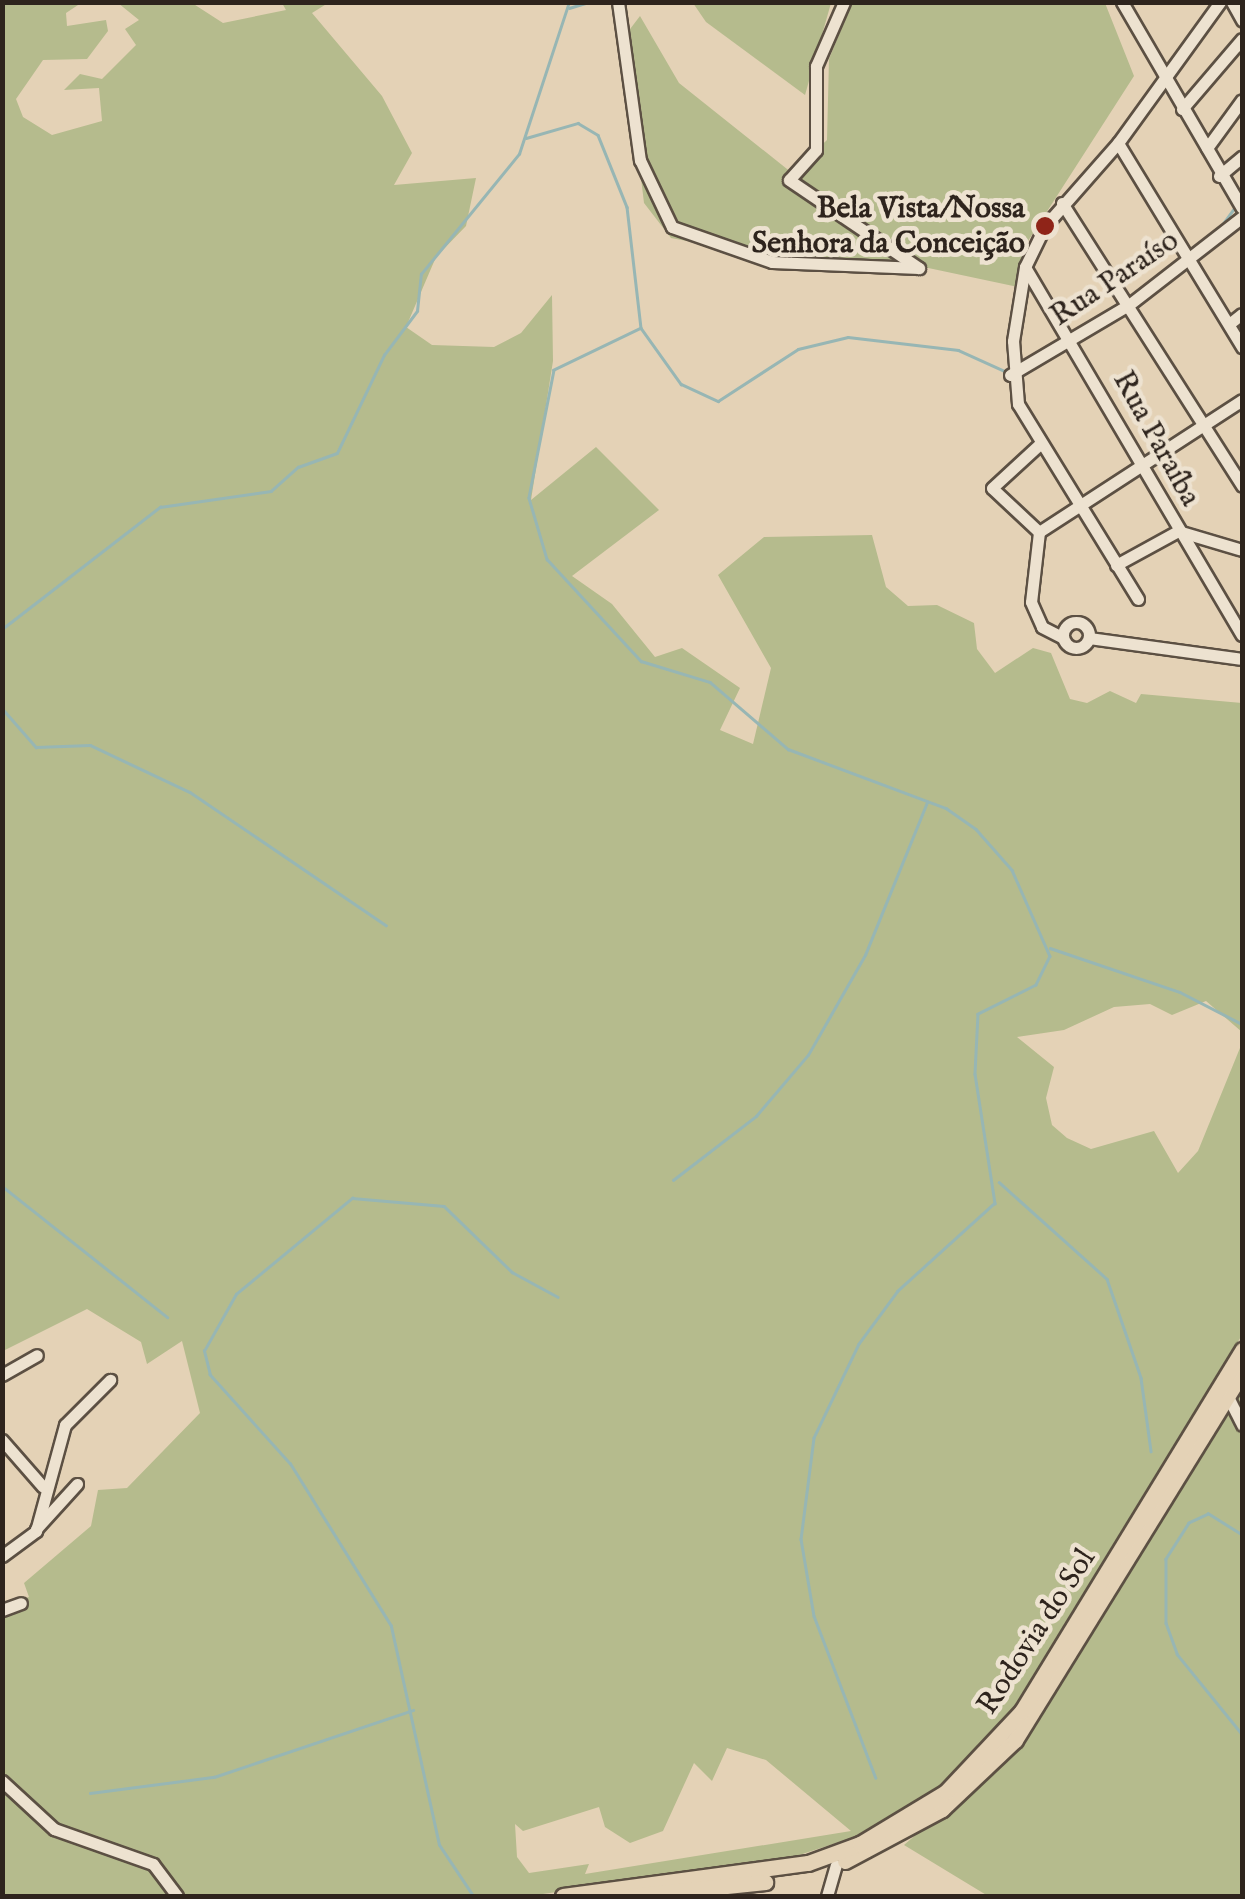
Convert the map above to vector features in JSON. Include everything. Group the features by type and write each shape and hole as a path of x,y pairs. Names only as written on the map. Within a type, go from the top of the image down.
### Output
{"main road":[{"name":"Rodovia do Sol","path":"564,1896 808,1863 860,1844 946,1792 1022,1711 1242,1350"},
{"name":"Rodovia do Sol","path":"630,1896 836,1864 926,1820 1003,1754 1242,1372"}],"street":[{"path":"618,2 640,160 672,227 756,259 917,272 890,240 789,178 816,150 816,66 844,2"},
{"path":"1138,599 1076,508 1010,375 1025,267 1062,202 1118,143 1162,77 1220,2"},
{"path":"1232,2 1242,20"},
{"path":"1123,3 1162,77 1207,148 1219,176 1242,208"},
{"path":"1182,109 1242,38"},
{"path":"1207,148 1242,100"},
{"path":"1118,143 1242,347"},
{"path":"1219,176 1242,157"},
{"path":"1062,202 1206,422 1242,486"},
{"name":"Rua Paraíso","path":"1010,375 1130,304 1190,261 1242,216"},
{"name":"Rua Paraíba","path":"1025,267 1072,340 1178,530 1242,635"},
{"path":"1228,324 1242,314"},
{"path":"1039,532 1242,400"},
{"path":"1039,532 992,487 1041,444"},
{"path":"1116,566 1178,530 1242,550"},
{"path":"1039,532 1031,602 1042,627 1076,649 1089,638"},
{"path":"1062,637 1076,622 1089,638 1242,659"},
{"path":"2,1375 37,1356"},
{"path":"36,1529 44,1487 68,1419 110,1380"},
{"path":"1228,1397 1242,1426"},
{"path":"2,1440 44,1487"},
{"path":"3,1555 36,1529 76,1484"},
{"path":"2,1610 21,1603"},
{"path":"2,1781 54,1829 154,1864 177,1896"},
{"path":"827,1896 836,1864"}],"green space":[{"path":"2,3 81,3 66,13 67,26 106,20 108,31 87,59 43,60 16,99 23,117 52,135 102,121 99,88 64,90 80,74 102,79 136,45 125,29 139,20 118,3 192,3 223,23 286,10 282,3 328,3 312,13 382,96 412,153 394,185 476,178 466,226 436,257 406,327 432,345 494,347 521,333 552,295 553,361 531,500 596,447 659,510 572,576 612,604 655,657 682,648 740,688 720,730 753,744 771,668 718,575 764,537 872,535 886,587 908,606 937,605 974,623 977,649 995,673 1033,648 1051,653 1070,699 1087,703 1110,691 1136,703 1141,694 1242,703 1242,1032 1206,1001 1172,1015 1150,1004 1114,1007 1064,1030 1017,1037 1054,1067 1046,1098 1052,1125 1067,1138 1091,1149 1154,1131 1178,1173 1198,1151 1242,1043 1242,1335 1018,1705 938,1790 867,1833 787,1859 529,1896 3,1896 3,1606 29,1597 24,1583 91,1526 98,1490 127,1488 200,1413 182,1341 147,1364 141,1342 87,1309 3,1351","holes":["727,1748 766,1760 851,1831 585,1874 589,1864 529,1873 517,1857 515,1824 523,1831 599,1807 605,1827 630,1843 663,1831 694,1763 712,1781"]},
{"path":"693,3 831,3 805,95 706,22"},
{"path":"852,3 1105,3 1134,76 1028,241 1018,287 900,262 804,263 671,238 644,203 624,37 640,16 679,83 792,173 827,140 829,59"},
{"path":"1242,1387 1242,1896 988,1896 904,1845 1025,1740"}],"waterway":[{"path":"2,629 160,507 271,491 298,467 337,453 384,355 417,311 421,274 519,154 569,2"},
{"path":"569,8 589,2"},
{"path":"526,138 578,123 598,135 627,207 641,328 681,384 718,401 798,349 848,337 958,350 1007,372"},
{"path":"1222,225 1235,207"},
{"path":"641,328 554,370 529,498 547,559 641,661 710,682 788,749 946,808 976,829 1012,870 1050,956 1036,985 978,1014 975,1074 995,1203 898,1291 859,1344 814,1438 801,1539 814,1616 876,1778"},
{"path":"2,708 36,747 90,745 190,792 386,925"},
{"path":"673,1180 756,1116 808,1055 865,955 927,802"},
{"path":"1050,948 1180,992 1242,1024"},
{"path":"999,1182 1107,1279 1141,1378 1151,1451"},
{"path":"2,1186 167,1317"},
{"path":"473,1896 439,1845 391,1626 290,1464 210,1375 204,1351 236,1294 352,1198 444,1206 512,1272 558,1297"},
{"path":"1242,1535 1208,1514 1189,1523 1166,1559 1166,1623 1177,1654 1242,1734"},
{"path":"90,1793 214,1777 413,1710"}],"place":[{"name":"Bela Vista/Nossa Senhora da Conceição","path":"1045,226"}]}
